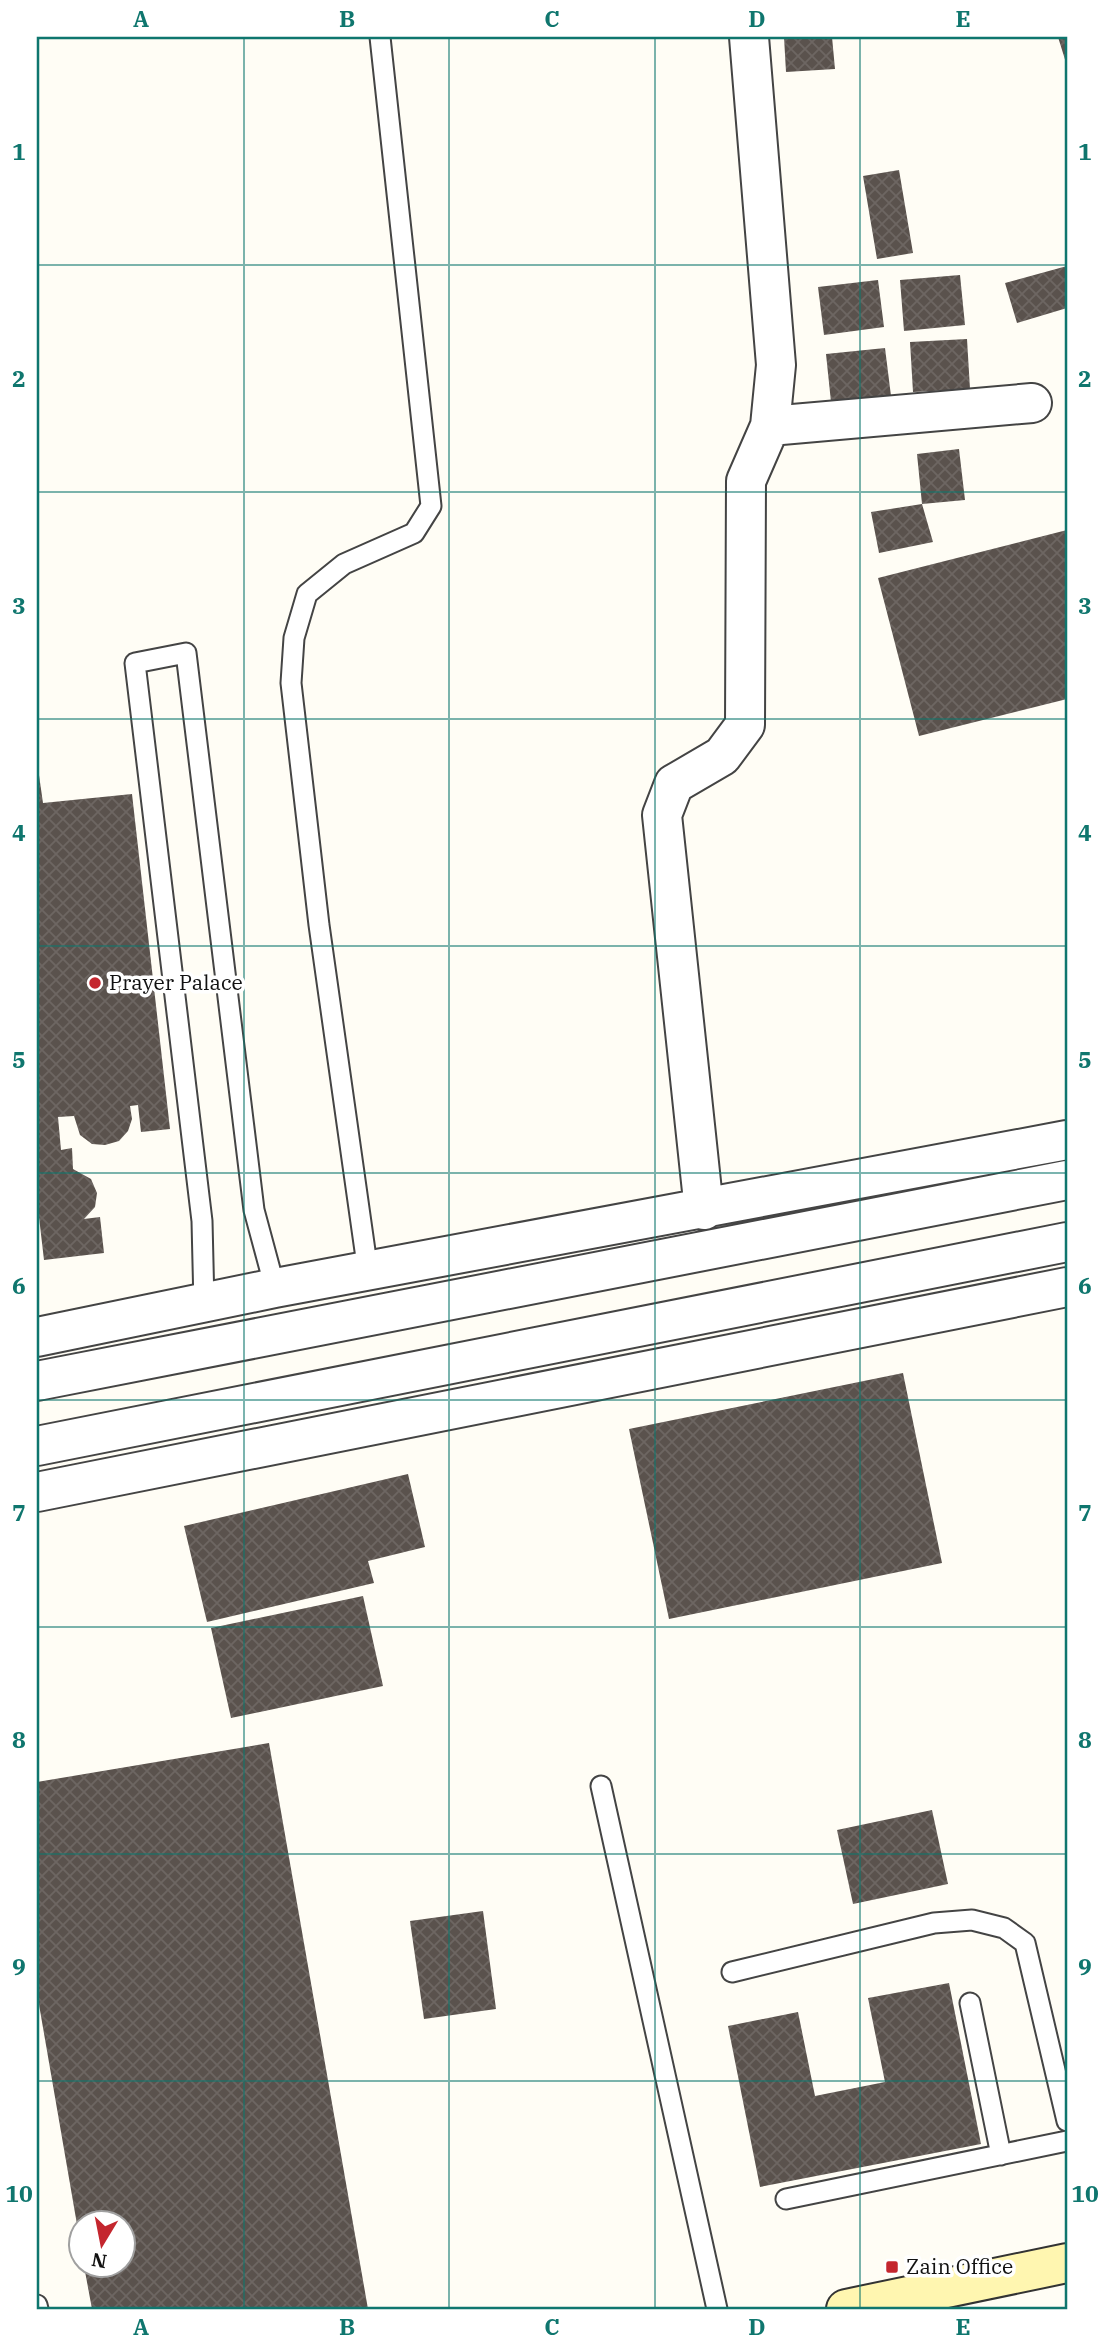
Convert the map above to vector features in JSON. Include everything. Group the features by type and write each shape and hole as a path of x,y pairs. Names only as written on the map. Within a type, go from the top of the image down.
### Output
{"main road":[{"path":"846,2309 1067,2263"}],"street":[{"path":"704,1210 662,815 674,784 722,756 745,725 746,481 771,426 776,365 749,37"},
{"path":"771,426 1032,403"},
{"path":"37,1337 204,1305 275,1288 704,1210 1067,1140"},
{"path":"37,1381 1067,1180"},
{"path":"37,1446 1067,1242"},
{"path":"37,1492 1067,1287"}],"lane":[{"path":"368,1272 319,925 291,683 294,638 307,594 344,564 414,533 431,506 380,37"},
{"path":"204,1305 202,1221 135,663 186,653 254,1210 275,1288"},
{"path":"601,1786 717,2309"},
{"path":"732,1972 934,1923 972,1920 1004,1928 1025,1943 1067,2121"},
{"path":"970,2003 1001,2155"},
{"path":"786,2199 1067,2141"}],"building":[{"path":"784,37 832,37 835,69 786,72"},
{"path":"1058,37 1067,37 1067,66"},
{"path":"899,170 913,253 877,259 863,176"},
{"path":"1067,266 1067,308 1017,323 1005,283"},
{"path":"960,275 965,325 904,331 900,280"},
{"path":"878,280 884,327 824,335 818,287"},
{"path":"967,339 970,389 913,392 910,342"},
{"path":"885,348 891,396 831,402 826,354"},
{"path":"959,449 965,500 922,504 917,454"},
{"path":"922,504 933,542 879,553 871,512"},
{"path":"1067,530 1067,699 919,736 878,578"},
{"name":"Prayer Palace","path":"38,768 43,803 132,794 170,1129 141,1132 138,1105 130,1106 132,1119 128,1131 119,1141 105,1145 92,1144 80,1135 74,1116 58,1117 61,1150 72,1148 73,1169 91,1179 97,1193 95,1207 84,1219 100,1217 104,1253 44,1260 37,1200"},
{"path":"903,1373 942,1563 669,1619 629,1429"},
{"path":"408,1474 425,1547 368,1561 374,1583 207,1622 184,1526"},
{"path":"363,1596 383,1686 231,1718 211,1628"},
{"path":"269,1743 368,2309 92,2309 87,2280 136,2280 136,2210 75,2210 37,1993 37,1782"},
{"path":"932,1810 948,1884 853,1904 837,1830"},
{"path":"483,1911 496,2009 424,2019 410,1921"},
{"path":"949,1983 981,2144 760,2187 728,2026 798,2012 815,2096 885,2082 868,1998"}],"place":[{"name":"Prayer Palace","path":"95,983"},
{"name":"Zain Office","path":"892,2267"}]}
